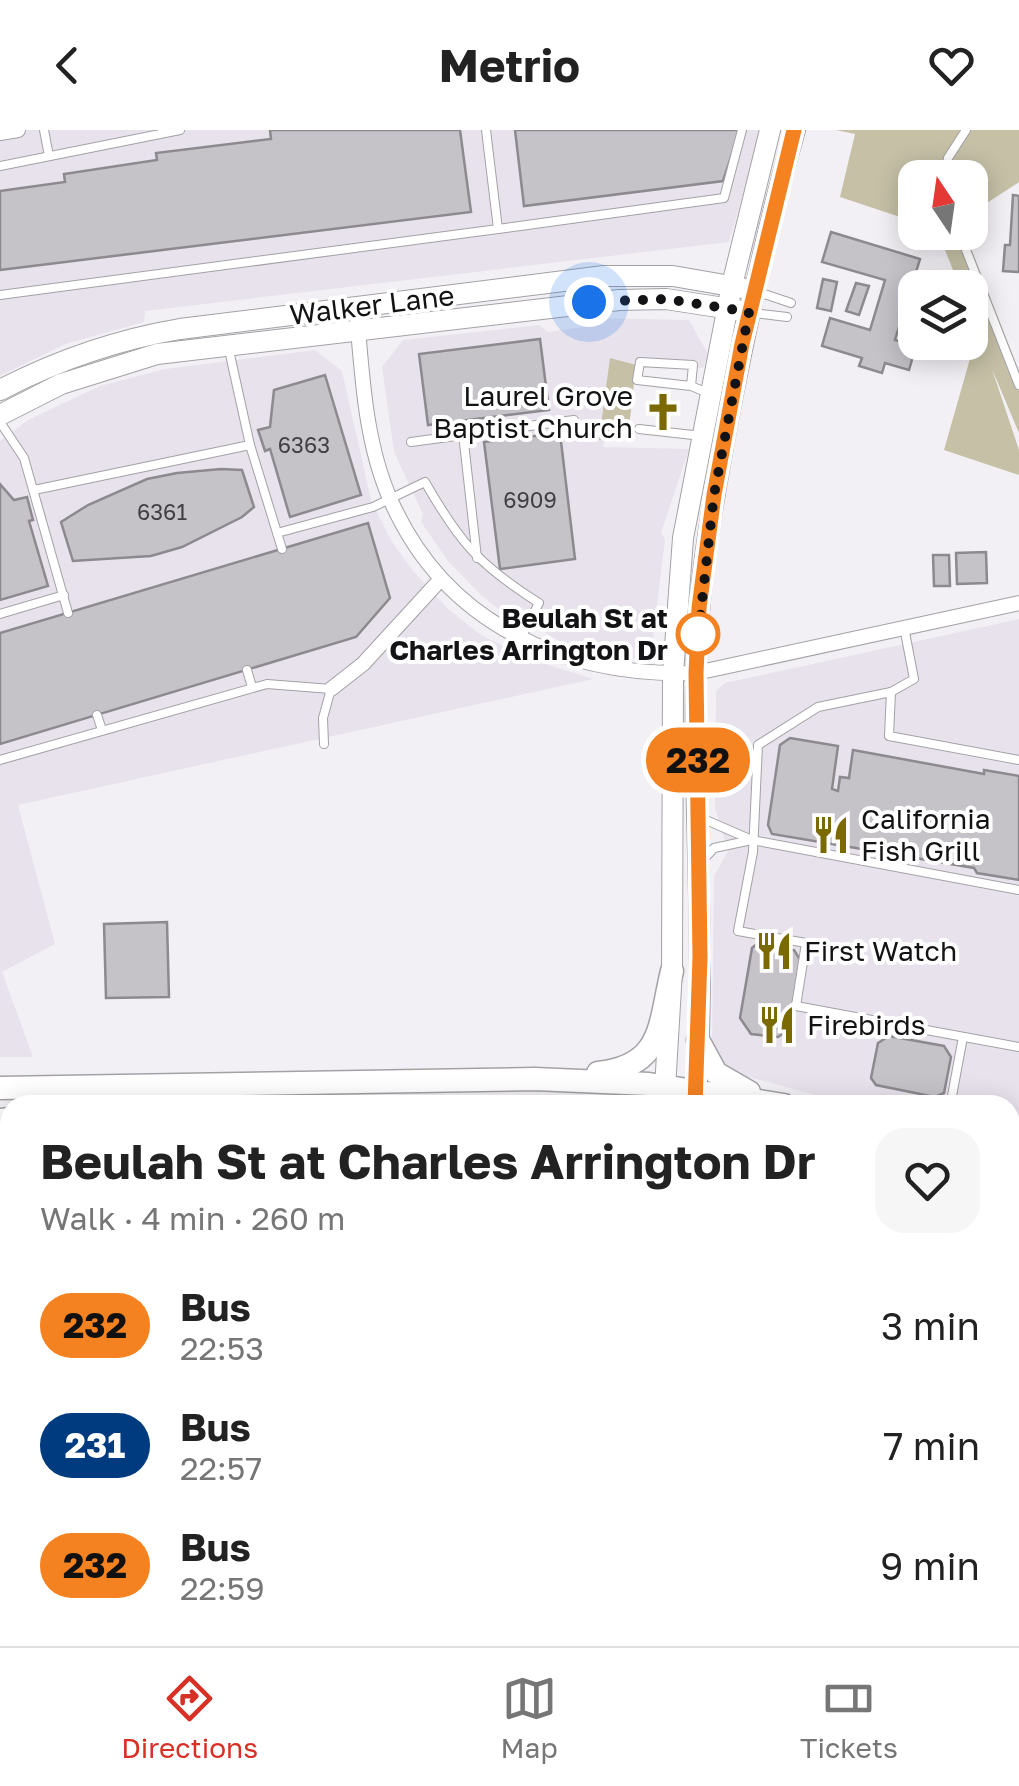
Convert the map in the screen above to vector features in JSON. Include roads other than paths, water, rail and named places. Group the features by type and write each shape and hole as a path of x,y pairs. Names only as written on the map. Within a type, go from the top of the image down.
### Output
{"main road":[{"path":"665,1095 672,971 673,674 683,538 702,436 701,390 727,308 770,130"},
{"path":"695,1095 700,862 696,673 699,608 714,495 749,312 794,130"},
{"name":"Walker Lane","path":"0,390 88,350 138,336 356,306 604,276 673,276 754,291"},
{"name":"Walker Lane","path":"0,419 61,384 156,354 619,300 666,299 749,312"},
{"path":"0,1088 534,1079 616,1071 642,1060 655,1043 672,971"},
{"path":"698,1040 721,1078 759,1095"},
{"path":"534,1079 657,1095"}],"street":[{"path":"0,133 18,130"},
{"path":"356,306 370,430 390,500 413,544 440,580 520,640 578,662 673,674 696,673 1019,603"},
{"path":"331,689 363,664 440,580"}],"lane":[{"path":"44,130 49,156"},
{"path":"0,166 180,130"},
{"path":"486,130 498,229"},
{"path":"0,295 724,198 742,130"},
{"path":"948,160 966,130"},
{"path":"966,250 1019,385"},
{"path":"754,291 791,303"},
{"path":"749,312 787,318"},
{"path":"228,345 250,445 282,549"},
{"path":"640,362 694,364 701,390 637,380 640,362"},
{"path":"0,419 24,458 68,613"},
{"path":"411,442 574,420"},
{"path":"640,430 702,436"},
{"path":"463,434 477,558"},
{"path":"34,490 250,445"},
{"path":"277,533 390,500 425,482 454,533 477,558 539,603 520,640"},
{"path":"0,614 64,595"},
{"path":"904,627 914,679 892,692 818,706 758,745 754,852 738,932 806,943 796,1006 1019,1047"},
{"path":"247,670 252,687"},
{"path":"0,760 267,684 331,689 323,718 324,744"},
{"path":"892,692 889,736 1019,760"},
{"path":"97,714 102,730"},
{"path":"699,817 752,840 1019,890"},
{"path":"700,862 714,848 752,840"},
{"path":"952,1095 964,1037"}],"place":[{"name":"Laurel Grove Baptist Church","path":"663,412"},
{"name":"Beulah St at Charles Arrington Dr","path":"698,634"},
{"name":"California Fish Grill","path":"831,835"},
{"name":"First Watch","path":"774,951"},
{"name":"Firebirds","path":"777,1025"}]}
